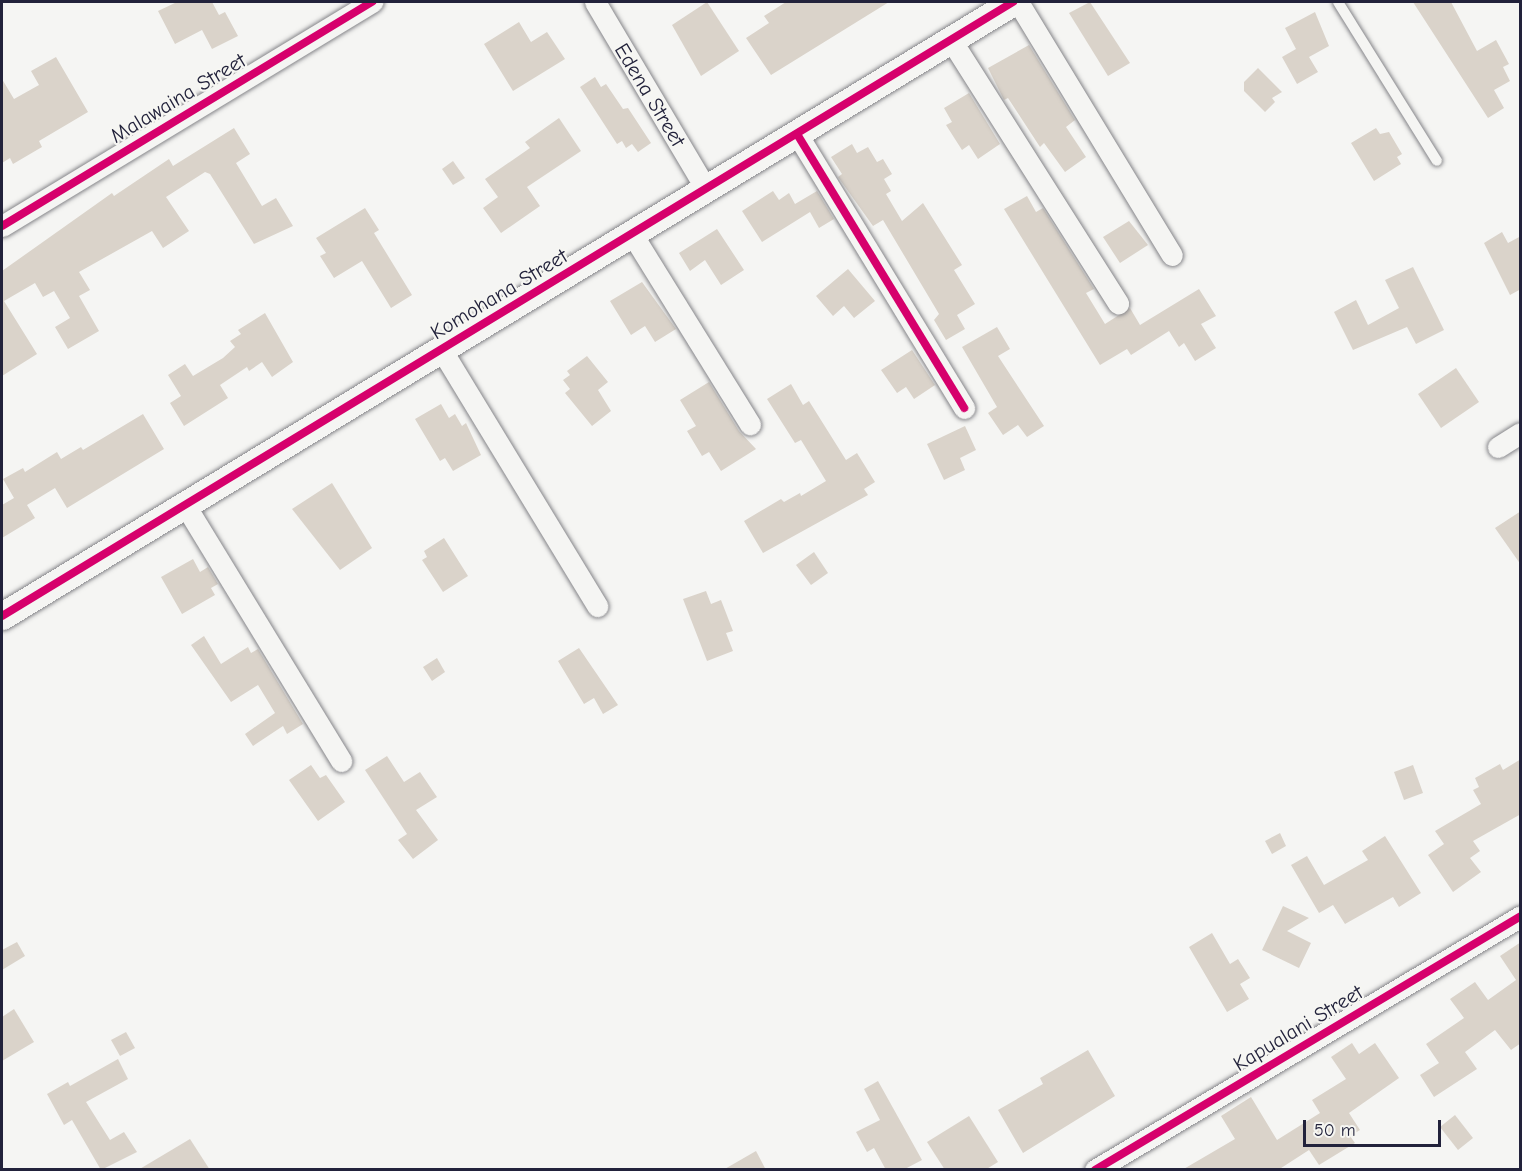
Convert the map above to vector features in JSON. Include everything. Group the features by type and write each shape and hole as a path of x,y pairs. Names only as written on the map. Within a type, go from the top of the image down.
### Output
{"street":[{"name":"Malawaina Street","path":"2,226 372,2"},
{"name":"Edena Street","path":"595,2 706,189"},
{"name":"Komohana Street","path":"2,616 1016,2"},
{"path":"1016,2 1172,255"},
{"path":"951,40 1118,303"},
{"path":"797,134 964,408"},
{"path":"632,234 750,424"},
{"path":"441,349 597,606"},
{"path":"1498,447 1521,433"},
{"path":"185,505 340,761"},
{"name":"Kapualani Street","path":"1095,1170 1521,917"}],"lane":[{"path":"1338,2 1437,161"}],"building":[{"path":"177,2 212,2 219,15 225,12 238,36 212,49 202,30 175,44 158,11"},
{"path":"707,2 739,51 701,76 672,25"},
{"path":"786,2 889,2 771,75 746,38 769,23 764,16"},
{"path":"1090,2 1130,63 1108,76 1069,13"},
{"path":"1413,2 1451,2 1477,51 1496,40 1509,64 1503,67 1510,81 1494,90 1504,108 1488,118"},
{"path":"1315,12 1329,46 1309,57 1318,72 1297,84 1282,57 1296,49 1285,28"},
{"path":"519,22 531,42 547,32 565,59 513,91 484,44"},
{"path":"1029,45 1075,120 1066,127 1086,157 1065,172 1044,143 1040,147 1008,98 1004,100 988,68"},
{"path":"56,57 88,112 39,141 42,147 13,164 10,158 2,163 2,79 14,99 39,85 31,71"},
{"path":"1258,68 1282,92 1272,98 1275,102 1265,112 1244,91 1244,82"},
{"path":"595,77 601,87 606,84 623,109 628,108 651,143 638,152 632,144 626,148 622,141 617,144 580,87"},
{"path":"969,93 1000,144 978,159 969,145 962,150 946,125 952,122 944,108"},
{"path":"559,118 581,151 527,187 540,206 501,233 483,208 498,197 485,179 530,148 525,142"},
{"path":"234,128 250,154 236,163 262,206 276,198 293,226 254,244 210,174 205,172 166,197 189,231 163,248 152,231 79,272 90,290 79,296 99,331 68,349 55,327 70,318 54,291 43,297 35,283 4,301 37,354 2,376 2,271 112,193 114,196 169,159 173,166"},
{"path":"1376,128 1380,134 1389,132 1402,154 1397,157 1401,164 1374,181 1351,143"},
{"path":"852,144 857,153 868,147 877,162 883,159 892,174 884,179 891,191 886,194 902,221 923,203 962,265 954,270 975,304 957,315 965,329 946,340 934,320 939,314 883,220 873,226 838,177 842,174 831,157"},
{"path":"453,161 465,178 453,185 442,169"},
{"path":"773,191 779,200 789,193 795,204 817,191 834,219 819,228 810,212 762,242 742,211"},
{"path":"1027,196 1036,212 1043,208 1094,289 1086,293 1105,324 1130,308 1140,325 1199,289 1216,316 1201,324 1216,348 1195,361 1184,343 1179,347 1169,331 1131,355 1127,349 1100,365 1004,209"},
{"path":"365,208 379,230 374,233 412,295 391,308 362,261 334,278 320,256 326,253 316,238"},
{"path":"1129,221 1148,245 1120,263 1103,237"},
{"path":"717,229 744,270 721,285 705,260 690,271 679,253"},
{"path":"1502,232 1508,243 1521,236 1521,289 1510,295 1484,243"},
{"path":"1413,267 1444,330 1416,344 1407,327 1353,350 1334,312 1356,300 1368,325 1399,308 1385,280"},
{"path":"848,269 875,301 854,318 844,306 833,316 816,296"},
{"path":"642,282 676,329 655,342 645,326 631,335 610,301"},
{"path":"265,313 293,362 272,377 262,362 249,371 247,367 220,385 228,398 184,426 170,403 181,396 168,375 185,364 193,376 223,358 235,347 230,341 241,334 238,330"},
{"path":"997,327 1010,349 998,356 1044,426 1027,437 1018,425 1003,435 988,413 997,407 962,347"},
{"path":"912,350 935,385 914,399 906,387 897,393 881,370"},
{"path":"587,356 608,382 598,390 611,411 592,426 565,393 570,389 563,380 570,375 567,371"},
{"path":"1456,368 1479,402 1441,428 1418,394"},
{"path":"709,382 739,431 756,449 721,471 709,452 702,456 687,431 696,426 680,400"},
{"path":"791,384 803,405 809,401 846,460 857,453 875,482 864,489 868,495 763,553 744,521 781,499 784,502 800,493 801,496 826,481 801,440 795,443 767,399"},
{"path":"441,404 449,418 455,414 462,426 466,423 481,455 453,471 445,458 440,461 415,419"},
{"path":"143,414 164,449 67,508 55,488 27,505 35,518 2,538 2,505 14,498 3,479 23,468 25,472 57,452 61,459 81,447 83,450"},
{"path":"965,426 976,450 960,458 965,470 944,480 927,444"},
{"path":"332,483 372,548 340,570 292,509"},
{"path":"1521,511 1521,565 1495,528"},
{"path":"444,538 468,576 443,592 422,560 427,557 424,551"},
{"path":"814,552 828,573 811,585 796,565"},
{"path":"193,559 200,572 208,567 218,584 211,588 215,595 182,614 161,577"},
{"path":"706,591 711,604 721,600 733,631 726,633 733,651 707,661 683,599"},
{"path":"204,636 221,664 248,647 251,653 258,649 303,724 287,734 283,726 253,746 245,734 275,713 258,685 231,702 191,645"},
{"path":"579,648 618,705 603,714 594,698 584,704 558,661"},
{"path":"437,658 445,672 432,681 423,667"},
{"path":"387,756 404,782 420,772 437,797 416,810 438,840 413,859 398,840 407,834 365,770"},
{"path":"1521,759 1521,814 1473,841 1480,851 1470,858 1481,872 1453,892 1428,855 1444,844 1435,831 1481,804 1473,790 1479,787 1475,778 1500,764 1503,770"},
{"path":"311,765 320,778 326,775 345,802 318,821 289,780"},
{"path":"1413,765 1423,793 1404,800 1394,772"},
{"path":"1280,833 1286,846 1272,854 1265,841"},
{"path":"1385,836 1421,893 1399,907 1393,897 1345,924 1333,905 1319,913 1291,865 1307,856 1324,885 1368,860 1362,851"},
{"path":"1283,906 1309,918 1287,931 1311,943 1299,968 1262,950"},
{"path":"1212,933 1230,964 1238,959 1250,978 1240,984 1249,999 1227,1012 1189,947"},
{"path":"17,942 25,956 2,970 2,950"},
{"path":"1521,942 1521,1043 1511,1050 1495,1030 1465,1052 1477,1069 1434,1097 1420,1075 1439,1063 1426,1044 1464,1018 1450,999 1475,982 1488,1000 1516,980 1500,956"},
{"path":"14,1009 34,1042 2,1061 2,1017"},
{"path":"126,1032 135,1048 120,1056 111,1040"},
{"path":"1352,1043 1359,1054 1375,1043 1399,1078 1349,1113 1360,1130 1350,1136 1355,1143 1319,1165 1309,1150 1278,1170 1182,1170 1235,1139 1221,1116 1251,1097 1277,1140 1320,1113 1312,1100 1346,1079 1331,1057"},
{"path":"1088,1050 1115,1096 1023,1153 998,1110 1043,1084 1040,1078"},
{"path":"118,1059 128,1079 86,1102 110,1140 124,1132 137,1152 101,1170 72,1120 64,1125 47,1094 68,1082 70,1086"},
{"path":"878,1081 922,1160 903,1170 886,1170 874,1148 867,1152 856,1132 880,1120 864,1089"},
{"path":"1455,1115 1473,1138 1458,1150 1440,1127"},
{"path":"969,1116 998,1162 985,1170 945,1170 927,1142"},
{"path":"190,1139 210,1170 138,1170"},
{"path":"756,1151 766,1170 723,1170"}],"cycle path":[{"path":"2,226 372,2"},
{"path":"2,616 1013,2"},
{"path":"797,134 964,408"},
{"path":"1095,1170 1520,917"}]}
